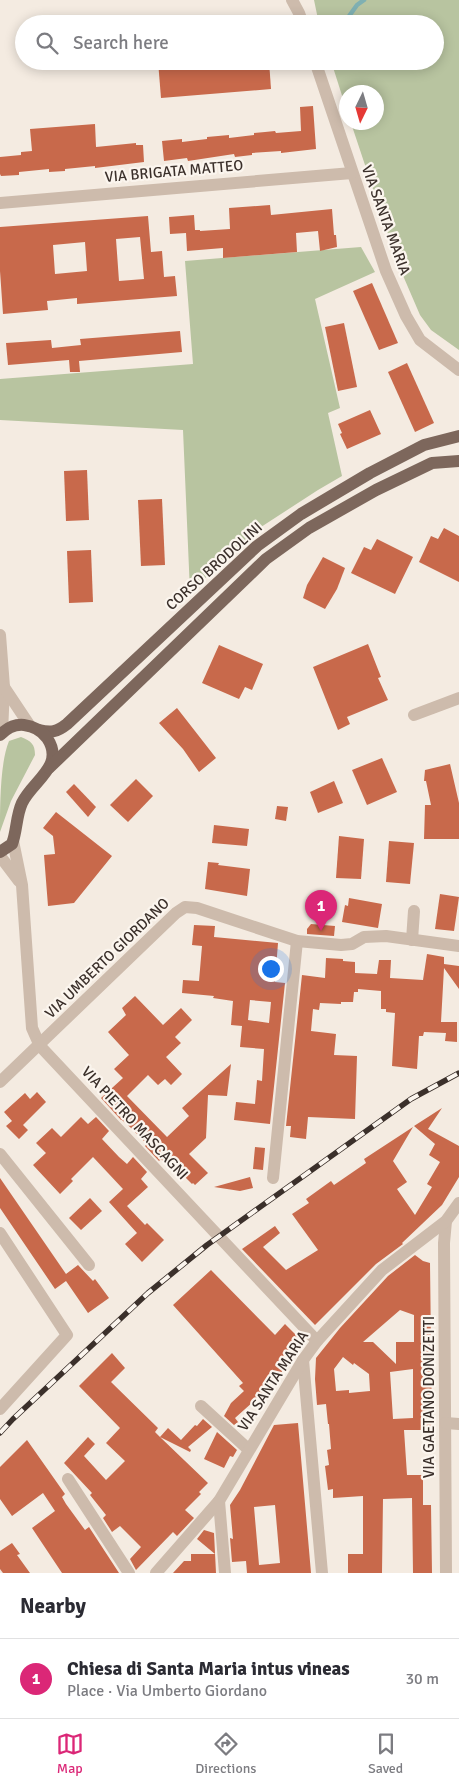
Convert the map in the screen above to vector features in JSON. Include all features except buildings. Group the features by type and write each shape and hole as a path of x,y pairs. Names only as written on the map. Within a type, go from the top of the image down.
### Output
{"main road":[{"name":"CORSO BRODOLINI","path":"1,734 10,728 24,725 50,733 58,731 256,546 301,514 370,473 424,445 459,436"},
{"name":"CORSO BRODOLINI","path":"13,841 22,804 30,789 49,768 266,559 309,528 376,490 432,463 459,461"},
{"path":"34,728 44,734 52,746 53,754 49,768"},
{"path":"0,852 6,849 13,841"}],"street":[{"path":"292,0 301,12"},
{"name":"VIA SANTA MARIA","path":"318,70 386,271 406,316 420,340 459,370"},
{"name":"VIA BRIGATA MATTEO","path":"0,203 352,172"},
{"path":"0,635 4,687 1,734"},
{"path":"4,687 34,728"},
{"path":"414,715 459,698"},
{"name":"VIA PIETRO MASCAGNI","path":"13,841 22,885 32,1028 40,1046 317,1341"},
{"path":"0,856 22,885"},
{"name":"VIA UMBERTO GIORDANO","path":"0,1082 185,907 197,908 297,941 341,945 352,944 364,937 386,936 459,946"},
{"path":"412,940 414,911"},
{"path":"273,1178 297,941"},
{"path":"0,1154 89,1265"},
{"name":"VIA SANTA MARIA","path":"156,1573 219,1500 303,1360 317,1341 382,1270 446,1222 459,1203"},
{"name":"VIA GAETANO DONIZETTI","path":"446,1222 444,1243 452,1424 446,1573"},
{"path":"0,1233 67,1335 0,1409"},
{"path":"303,1360 322,1573"},
{"path":"201,1406 248,1450"},
{"path":"68,1479 130,1573"},
{"path":"219,1500 225,1573"}],"green space":[{"path":"314,0 459,0 459,350 431,330 420,315 398,264 353,130 384,130 384,85 339,86 334,70 444,70 444,15 317,15"},
{"path":"361,247 375,272 315,299 340,408 328,413 342,476 261,527 190,592 183,430 0,420 0,379 193,364 185,261"},
{"path":"21,737 32,743 35,755 11,801 0,832 1,785 6,750 9,741"}],"waterway":[{"path":"350,15 357,5 364,0"}],"railway":[{"path":"0,1433 148,1293 207,1245 411,1099 459,1073"}],"place":[{"name":"Chiesa di Santa Maria intus vineas","path":"321,931"}]}
